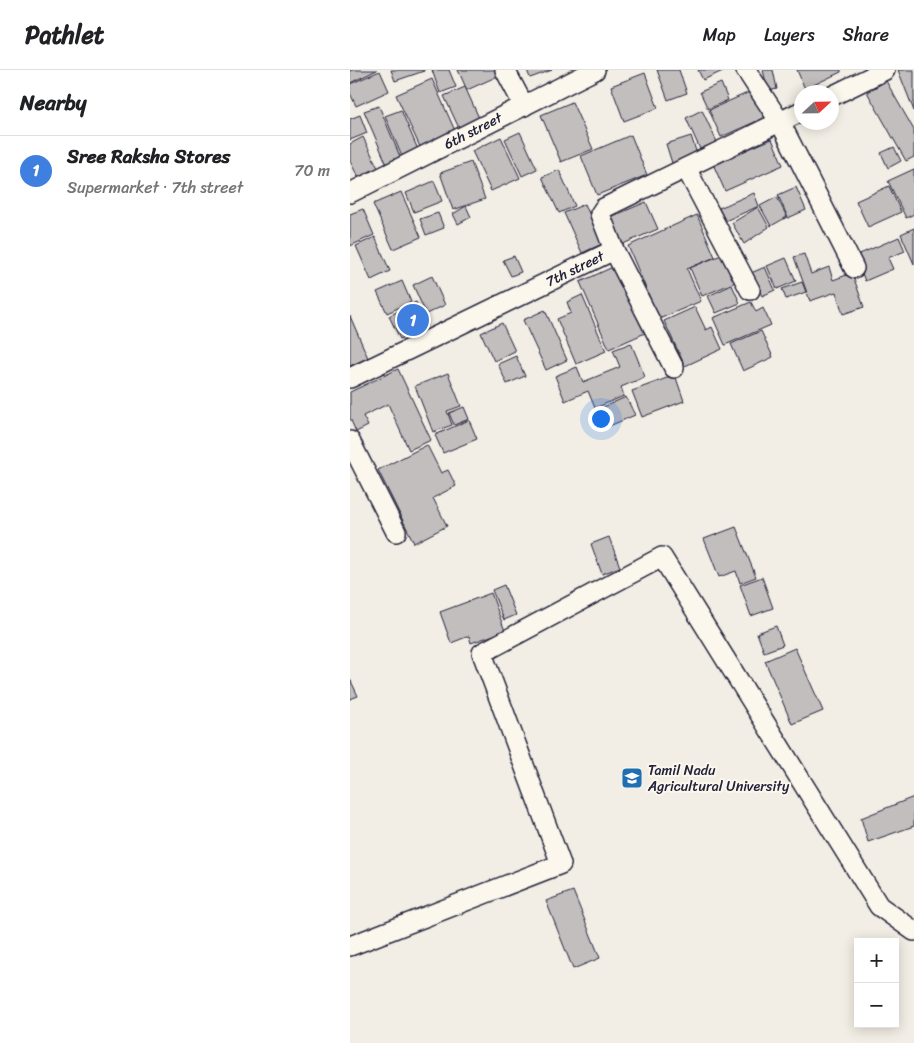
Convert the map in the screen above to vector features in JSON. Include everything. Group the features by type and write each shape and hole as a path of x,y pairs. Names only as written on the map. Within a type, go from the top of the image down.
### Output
{"street":[{"path":"505,70 524,106"},
{"name":"6th street","path":"350,193 595,70"},
{"path":"746,70 780,122 854,268"},
{"path":"839,90 853,77 884,70"},
{"name":"7th street","path":"350,378 614,250 600,214 604,208 794,115"},
{"path":"686,168 750,290"},
{"path":"614,250 674,368"},
{"path":"350,441 396,532"},
{"path":"350,946 561,864 482,653 662,557 879,906 914,931"}],"building":[{"path":"350,70 377,70 350,83"},
{"path":"391,70 424,70 424,71 395,81"},
{"path":"432,70 449,70 456,87 440,93"},
{"path":"458,70 495,70 498,76 467,90"},
{"path":"527,70 552,70 530,78"},
{"path":"657,70 679,70 687,93 668,100"},
{"path":"698,70 725,70 703,80"},
{"path":"763,70 773,70 777,89 768,91"},
{"path":"797,70 841,70 841,72 813,85 803,85"},
{"path":"898,70 914,70 914,111"},
{"path":"380,71 389,91 356,106 350,93 350,84"},
{"path":"645,73 658,108 624,121 611,86"},
{"path":"432,79 456,133 421,149 396,95"},
{"path":"886,81 914,130 914,157 906,161 867,92"},
{"path":"721,83 728,100 708,109 700,92"},
{"path":"465,87 479,118 459,128 444,96"},
{"path":"754,90 766,117 721,137 709,110"},
{"path":"572,102 593,149 561,162 541,115"},
{"path":"379,106 401,159 387,165 364,111"},
{"path":"401,110 419,152 403,159 385,116"},
{"path":"702,110 717,142 700,149 686,118"},
{"path":"360,115 367,133 350,140 350,119"},
{"path":"520,132 537,169 522,176 505,139"},
{"path":"631,135 647,175 597,195 581,156"},
{"path":"691,136 697,154 672,163 666,144"},
{"path":"363,137 378,168 358,177 350,161 350,144"},
{"path":"501,137 520,178 491,191 472,151"},
{"path":"772,139 783,165 725,191 713,164"},
{"path":"894,147 901,161 888,168 881,153"},
{"path":"471,162 485,199 453,210 440,173"},
{"path":"914,169 914,214 906,218 888,181"},
{"path":"559,170 575,206 559,213 542,177"},
{"path":"434,181 442,201 414,212 406,193"},
{"path":"889,186 901,212 868,227 856,201"},
{"path":"796,187 806,210 788,218 778,195"},
{"path":"401,192 421,237 393,249 373,204"},
{"path":"754,193 759,206 725,221 719,208"},
{"path":"777,197 787,217 771,226 760,206"},
{"path":"646,202 658,229 623,244 611,217"},
{"path":"585,204 602,244 582,253 564,213"},
{"path":"466,206 471,217 458,224 453,214"},
{"path":"758,207 769,227 744,244 732,223"},
{"path":"363,209 374,235 350,246 350,214"},
{"path":"438,213 444,228 426,235 420,219"},
{"path":"697,215 715,257 687,269 701,301 659,319 628,246"},
{"path":"914,228 914,264 901,234"},
{"path":"375,237 390,271 371,280 356,246"},
{"path":"899,237 905,251 888,258 893,269 865,281 855,256"},
{"path":"726,253 738,281 702,296 690,268"},
{"path":"804,254 811,274 829,267 833,280 852,273 864,307 843,314 836,292 810,301 794,257"},
{"path":"514,256 521,272 511,276 503,260"},
{"path":"786,258 796,281 777,289 767,266"},
{"path":"615,266 645,333 609,349 580,282"},
{"path":"765,267 775,290 762,296 751,273"},
{"path":"432,276 445,305 426,314 413,285"},
{"path":"402,281 411,302 387,313 377,292"},
{"path":"802,282 806,292 786,299 782,289"},
{"path":"732,285 740,303 716,313 708,296"},
{"path":"582,295 606,351 576,364 557,319 571,313 567,302"},
{"path":"416,302 427,326 400,339 389,316"},
{"path":"751,302 756,312 763,308 771,325 725,345 713,318"},
{"path":"695,307 706,330 712,327 722,349 685,366 664,321"},
{"path":"545,310 567,360 546,370 523,320"},
{"path":"350,316 368,358 350,366"},
{"path":"502,323 515,351 494,361 481,333"},
{"path":"761,331 773,357 743,371 731,344"},
{"path":"631,343 645,377 621,387 624,396 595,408 588,391 565,401 555,376 577,367 583,382 620,367 613,350"},
{"path":"516,356 525,376 507,384 498,364"},
{"path":"398,369 431,440 409,450 388,404 363,416 368,426 356,432 350,418 350,392"},
{"path":"448,373 461,406 447,411 452,425 433,432 415,386"},
{"path":"675,375 684,401 642,417 632,391"},
{"path":"626,397 635,415 607,427 599,409"},
{"path":"464,407 469,419 454,425 449,413"},
{"path":"469,420 477,439 443,453 435,435"},
{"path":"427,445 441,473 448,470 456,486 433,498 447,526 414,543 378,470"},
{"path":"736,527 756,577 740,583 736,571 719,577 704,539"},
{"path":"609,537 620,567 602,574 591,544"},
{"path":"762,577 773,608 751,616 740,585"},
{"path":"504,585 516,615 504,620 492,590"},
{"path":"491,593 505,631 471,643 469,636 451,643 440,612"},
{"path":"776,626 783,645 764,652 757,633"},
{"path":"795,648 823,711 792,724 765,661"},
{"path":"350,679 358,696 350,699"},
{"path":"914,797 914,826 868,842 861,818"},
{"path":"573,891 600,958 573,969 546,901"}],"place":[{"name":"Sree Raksha Stores","path":"413,320"},
{"name":"Tamil Nadu Agricultural University","path":"632,778"}]}
